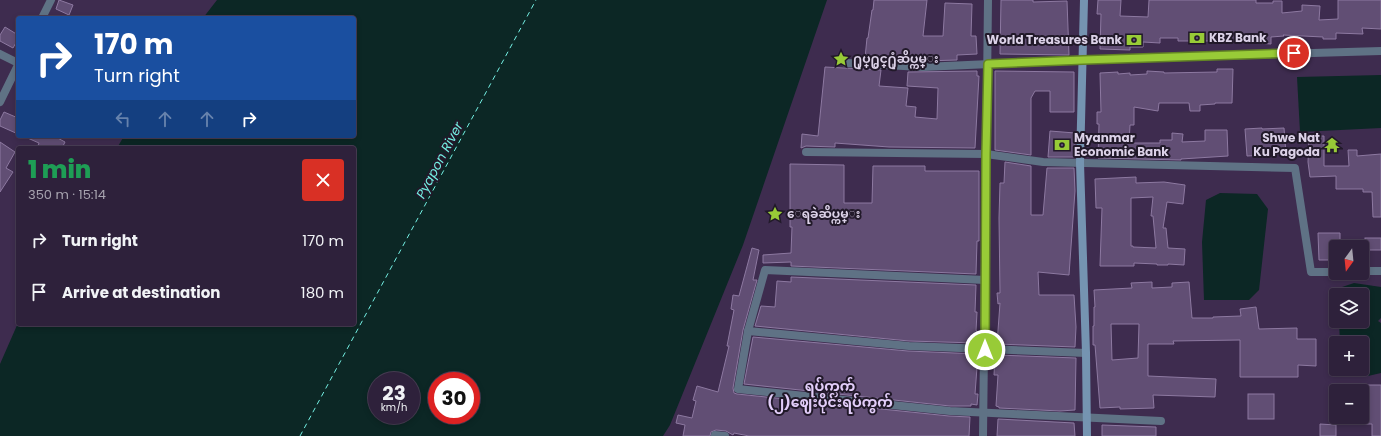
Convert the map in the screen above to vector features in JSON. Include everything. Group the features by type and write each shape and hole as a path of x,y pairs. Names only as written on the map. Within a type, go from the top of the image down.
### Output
{"main road":[{"path":"1084,0 1080,163 1087,436"}],"street":[{"path":"43,16 51,0"},
{"path":"983,436 988,0"},
{"path":"846,63 923,67 1083,60 1381,51"},
{"path":"0,54 16,63"},
{"path":"0,102 16,68"},
{"path":"806,152 986,154 1043,162 1295,168 1311,272 1329,272"},
{"path":"985,280 765,270 748,332 738,389 950,412 1161,421"},
{"path":"1369,271 1381,271"},
{"path":"748,332 909,346 1086,353"},
{"path":"715,435 725,436"}],"water":[{"name":"Pyapon River","path":"217,0 827,0 743,245 670,425 663,436 0,436 0,364 17,326 356,326 356,146 118,146 123,138 356,138 356,16 205,16"},
{"path":"1381,75 1381,128 1300,132 1297,77"},
{"path":"1220,193 1257,194 1268,209 1259,290 1249,300 1204,300 1202,242 1206,200"},
{"path":"1354,283 1381,287 1381,318 1378,321 1381,323 1381,373 1369,376 1369,336 1340,336 1339,328 1369,328 1369,288 1339,288"}],"building":[{"path":"59,0 73,5 69,15 56,9"},
{"path":"874,0 927,0 923,36 943,36 945,3 972,4 971,36 976,36 977,54 957,55 957,60 923,61 865,58"},
{"path":"1001,0 1033,0 1033,2 1067,1 1069,55 1000,54"},
{"path":"1098,0 1121,0 1120,16 1148,17 1149,0 1256,0 1256,3 1273,3 1273,1 1282,1 1282,13 1302,11 1302,5 1320,6 1319,20 1338,19 1338,0 1381,0 1381,29 1362,28 1363,34 1336,33 1336,39 1283,35 1284,36 1271,37 1271,44 1258,43 1258,41 1178,41 1178,38 1160,38 1160,43 1143,42 1143,47 1130,47 1130,50 1100,49 1101,14 1097,14"},
{"path":"5,27 16,34 16,43 13,48 0,41 0,35"},
{"path":"825,67 881,70 879,86 908,88 906,106 916,107 915,117 937,119 938,88 907,86 908,72 977,71 977,76 979,76 975,148 889,147 835,143 835,147 806,146 801,148 802,134 818,136"},
{"path":"1217,69 1233,69 1232,103 1200,105 1200,111 1190,111 1189,103 1159,103 1158,111 1134,107 1134,125 1130,125 1129,143 1160,143 1160,140 1172,140 1172,133 1183,134 1182,142 1205,141 1205,130 1227,130 1228,156 1181,160 1098,158 1099,124 1097,124 1097,112 1101,112 1100,73 1118,72 1118,74 1130,73 1130,75 1147,74 1147,71 1164,73 1217,72"},
{"path":"995,71 1074,72 1074,112 1050,112 1050,91 1035,91 1031,98 1031,155 995,150"},
{"path":"4,112 16,117 16,133 0,126 0,120"},
{"path":"1284,128 1286,154 1247,156 1245,129"},
{"name":"Myanmar Economic Bank","path":"1050,131 1075,133 1075,157 1048,157"},
{"path":"1309,136 1324,136 1324,166 1349,166 1348,150 1357,150 1357,156 1381,154 1381,217 1373,217 1372,192 1363,192 1363,189 1336,189 1336,176 1310,177 1308,162"},
{"path":"28,138 58,138 65,142 63,146 38,146 39,143"},
{"path":"0,142 15,152 6,168 13,172 0,192"},
{"path":"1005,162 1031,166 1031,215 1043,215 1047,168 1074,168 1075,191 1069,275 1038,272 1039,295 1074,295 1076,327 1075,347 997,344 1000,303 998,304 997,293 1000,293 1000,183 1004,183"},
{"path":"790,164 844,165 844,203 872,203 873,166 925,166 925,171 979,171 979,241 977,241 976,274 791,266 791,262 763,263 763,255 791,253 792,227 790,227"},
{"path":"1136,177 1136,183 1164,182 1185,185 1183,204 1167,202 1163,228 1166,228 1168,248 1185,249 1184,265 1134,263 1134,266 1100,266 1102,208 1096,208 1095,179","holes":["1153,197 1151,216 1153,216 1156,248 1131,246 1131,198"]},
{"path":"1318,233 1340,233 1340,240 1329,240 1329,260 1319,260"},
{"path":"1365,238 1381,238 1381,250 1369,250 1369,240 1365,240"},
{"path":"752,248 759,250 753,280 757,280 743,330 733,388 734,393 970,417 969,436 749,436 734,433 733,435 726,431 716,430 711,432 710,436 683,436 685,425 676,423 678,415 692,418 696,401 693,400 697,386 718,392 729,346 727,346 734,310 731,309 733,295 739,296"},
{"path":"791,277 976,285 975,312 977,312 977,343 909,341 755,326 761,306 775,307 777,281 791,282"},
{"path":"1152,282 1152,288 1172,287 1172,283 1189,282 1192,318 1241,316 1240,309 1256,307 1259,329 1297,328 1297,339 1316,339 1316,366 1298,365 1298,377 1240,377 1240,340 1173,341 1174,344 1148,344 1148,376 1216,379 1215,397 1153,395 1154,408 1100,408 1095,345 1093,345 1095,307 1094,290 1132,288 1131,283","holes":["1111,324 1139,324 1138,358 1112,360"]},
{"path":"753,337 908,351 978,354 975,394 978,394 977,405 971,404 971,406 950,406 744,384"},
{"path":"995,356 1076,358 1075,410 1060,411 999,408 996,406 998,375 994,375"},
{"path":"1369,385 1381,385 1381,436 1372,436 1372,424 1369,424"},
{"path":"1248,394 1274,394 1274,419 1248,419"},
{"path":"998,419 1074,423 1075,436 997,436"},
{"path":"1320,424 1336,425 1336,436 1320,436"},
{"path":"1102,425 1156,427 1156,436 1102,436"}],"ferry route":[{"path":"300,436 536,0"}],"place":[{"name":"KBZ Bank","path":"1197,38"},
{"name":"World Treasures Bank","path":"1134,40"},
{"name":"႐ုပ္႐ွင္႐ုံဆိပ္ကမ္း","path":"841,59"},
{"name":"Myanmar Economic Bank","path":"1062,145"},
{"name":"Shwe Nat Ku Pagoda","path":"1332,145"},
{"name":"ေရခဲဆိပ္ကမ္း","path":"775,214"}],"district":[{"name":"ရပ်ကွက် (၂)ဈေးပိုင်းရပ်ကွက်","path":"830,394"}],"route":[{"path":"985,350 988,64 1294,53"}]}
